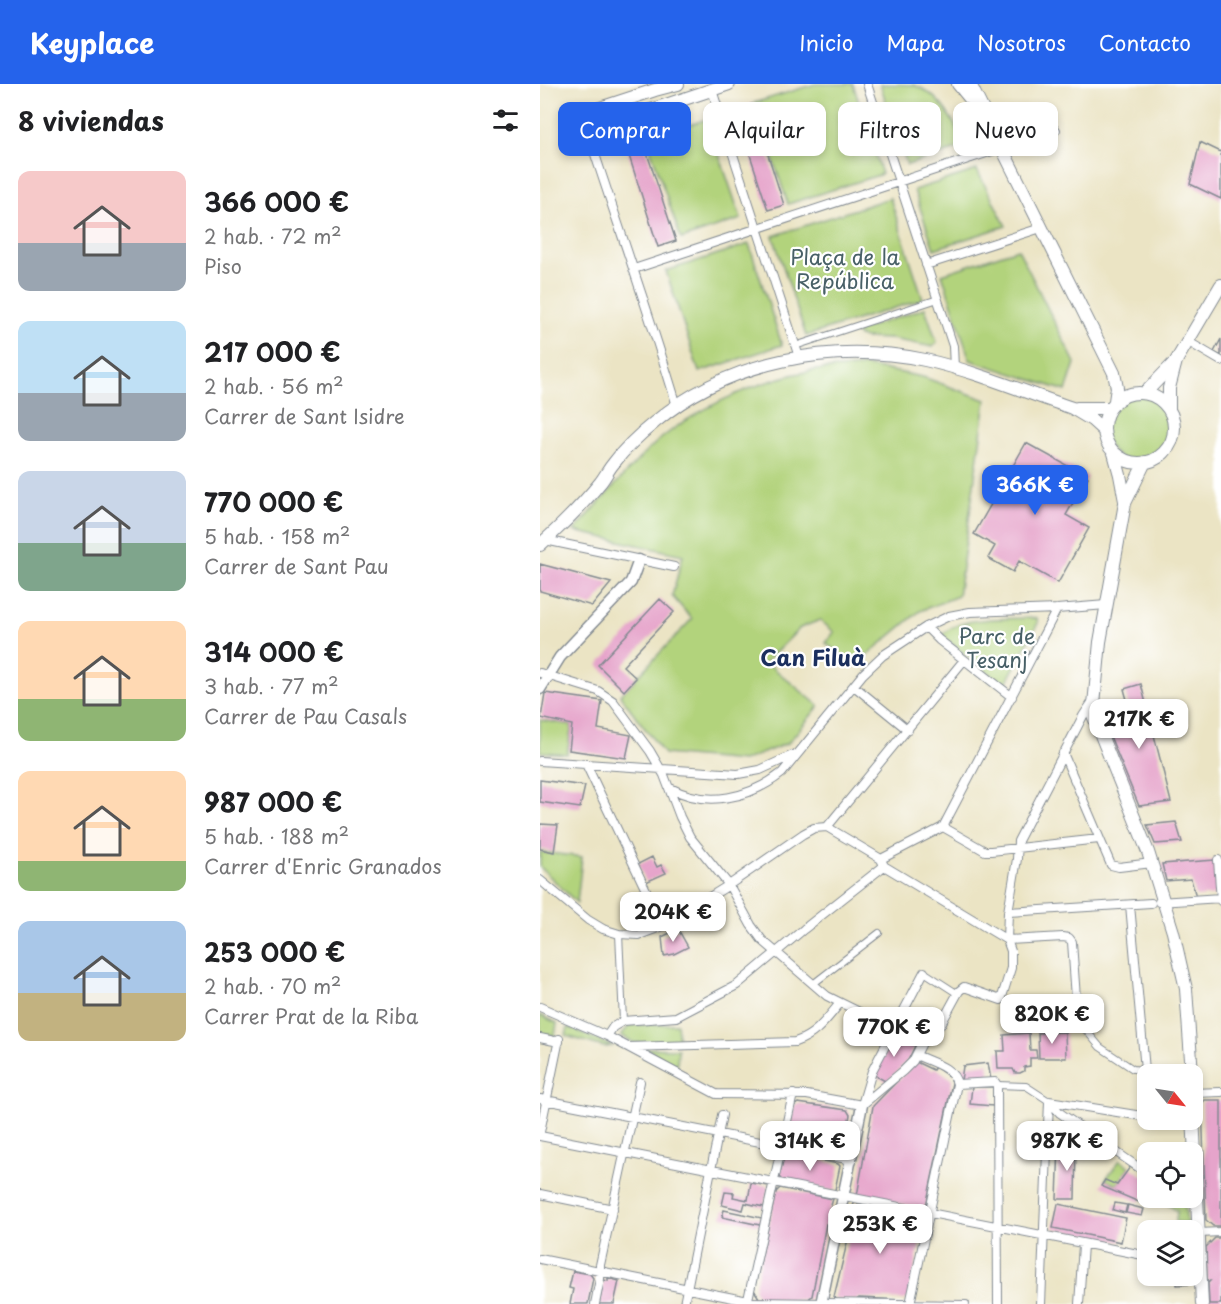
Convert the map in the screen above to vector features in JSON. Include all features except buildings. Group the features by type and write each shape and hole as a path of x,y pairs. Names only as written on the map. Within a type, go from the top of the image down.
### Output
{"main road":[{"path":"618,102 678,84"},
{"path":"669,102 711,87 729,84"},
{"path":"958,84 972,102"},
{"path":"970,84 979,102"},
{"path":"1005,156 1114,373 1117,388 1113,404 1105,418 1103,430 1106,441 1114,453 1125,503"},
{"path":"1168,408 1169,388 1176,361 1221,285"},
{"path":"542,543 600,483 618,457 638,437 677,406 732,376 797,351 867,352 906,357 954,368 1072,408 1103,430"},
{"path":"1072,408 1090,409 1113,404 1122,396 1140,393 1176,361"},
{"path":"1114,373 1140,393 1160,399 1173,416 1174,431 1163,454 1156,459 1145,462 1126,460 1114,453"},
{"path":"1145,462 1125,503 1106,605 1093,700 1095,723 1152,863 1157,902 1186,989 1191,1064"},
{"path":"1199,1286 1202,1304"}],"street":[{"path":"867,84 938,299 952,346 954,368"},
{"path":"711,87 797,351 938,299"},
{"path":"601,156 677,406"},
{"path":"634,269 976,156"},
{"path":"926,265 1041,228"},
{"path":"1187,340 1221,361"},
{"path":"542,543 674,567"},
{"path":"540,689 543,675 632,582 639,560"},
{"path":"670,789 682,794 731,798 747,794 767,784 782,773 863,674 882,656 926,627 949,616 970,612 1106,605"},
{"path":"607,1036 613,1027 623,1021 676,1017 737,985 882,862 943,827 1057,609"},
{"path":"926,627 1012,697"},
{"path":"827,827 964,660"},
{"path":"543,675 598,691 609,697 661,769 690,837 729,885 762,940 827,996 922,1043"},
{"path":"854,686 908,730"},
{"path":"862,1105 903,1071 922,1043 941,1024 964,987 1001,1000 1011,968 1011,951 1007,940 1008,912 1020,834 1093,700"},
{"path":"540,761 738,774 760,770 798,752"},
{"path":"1063,753 1108,860 1114,867 1152,863"},
{"path":"586,764 663,926"},
{"path":"540,880 588,920 603,929 619,934 639,935 663,926 729,885 803,834 814,828 827,827 1007,940 1063,937 1072,942 1078,1026"},
{"path":"943,827 985,851 1099,839"},
{"path":"1008,912 1221,899 1218,860"},
{"path":"1131,905 1144,1064"},
{"path":"813,984 879,933"},
{"path":"619,934 623,1021"},
{"path":"821,1303 862,1105 872,1071 924,972 958,994"},
{"path":"626,1047 795,1042 820,1028 840,1004"},
{"path":"540,1007 607,1036 716,1094 793,1094 825,1097 862,1105"},
{"path":"1028,1012 1058,1014 1085,1029 1100,1047 1137,1069"},
{"path":"540,1038 559,1040 543,1100 540,1134 997,1228 1137,1254"},
{"path":"910,1303 957,1084 949,1071 916,1055"},
{"path":"595,1304 640,1082"},
{"path":"957,1084 995,1082 997,1085 1026,1086 1049,1101 1060,1113 1137,1166"},
{"path":"867,1084 878,1091"},
{"path":"997,1085 998,1304"},
{"path":"1203,1093 1221,1092"},
{"path":"748,1303 793,1094"},
{"path":"543,1100 852,1160"},
{"path":"1049,1101 1137,1115"},
{"path":"1041,1304 1049,1101"},
{"path":"684,1304 722,1115"},
{"path":"540,1194 613,1209"},
{"path":"1203,1233 1221,1232"},
{"path":"1079,1304 1083,1245"},
{"path":"540,1259 748,1303 966,1304"}],"green space":[{"path":"815,84 853,84 859,102 838,102 838,156 876,156 882,174 788,204 772,156 826,156 826,102 757,102"},
{"path":"880,84 914,85 932,95 939,102 886,102"},
{"path":"941,104 953,123 953,150 941,154"},
{"path":"703,120 703,156 720,156 741,219 681,239 653,156 691,156 691,124"},
{"path":"904,156 935,156 907,165"},
{"path":"977,170 1006,226 934,249 914,190"},
{"name":"Plaça de la República","path":"890,198 923,299 806,336 773,236"},
{"path":"749,244 782,345 699,372 666,271"},
{"path":"1018,249 1075,363 1066,391 970,360 942,274"},
{"path":"925,308 937,342 933,347 891,339 864,338 857,335 857,331"},
{"path":"865,366 923,377 986,400 958,596 920,611 854,666 826,643 834,632 820,620 800,628 766,662 819,706 788,743 743,761 664,754 620,695 692,619 672,596 683,555 574,531 648,450 664,436 703,411 767,382 817,370"},
{"path":"1132,393 1146,393 1159,399 1168,408 1174,421 1172,441 1164,453 1146,463 1132,463 1119,457 1110,448 1104,435 1104,421 1110,408 1119,399"},
{"name":"Parc de Tesanj","path":"1037,618 1038,623 1006,683 1001,683 942,636 949,629 971,621"},
{"path":"540,720 572,725 567,754 540,752"},
{"path":"540,852 582,857 577,903 540,867"},
{"path":"540,1015 557,1023 555,1036 540,1034"},
{"path":"677,1024 679,1042 634,1043 621,1035 630,1025"},
{"path":"568,1027 612,1046 604,1047 566,1036"},
{"path":"645,1048 678,1049 677,1067"},
{"path":"1120,1160 1130,1167 1117,1185 1105,1180"},
{"path":"1173,1208 1185,1208 1187,1220 1176,1220 1177,1211"}],"district":[{"name":"Can Filuà","path":"813,656"}]}
